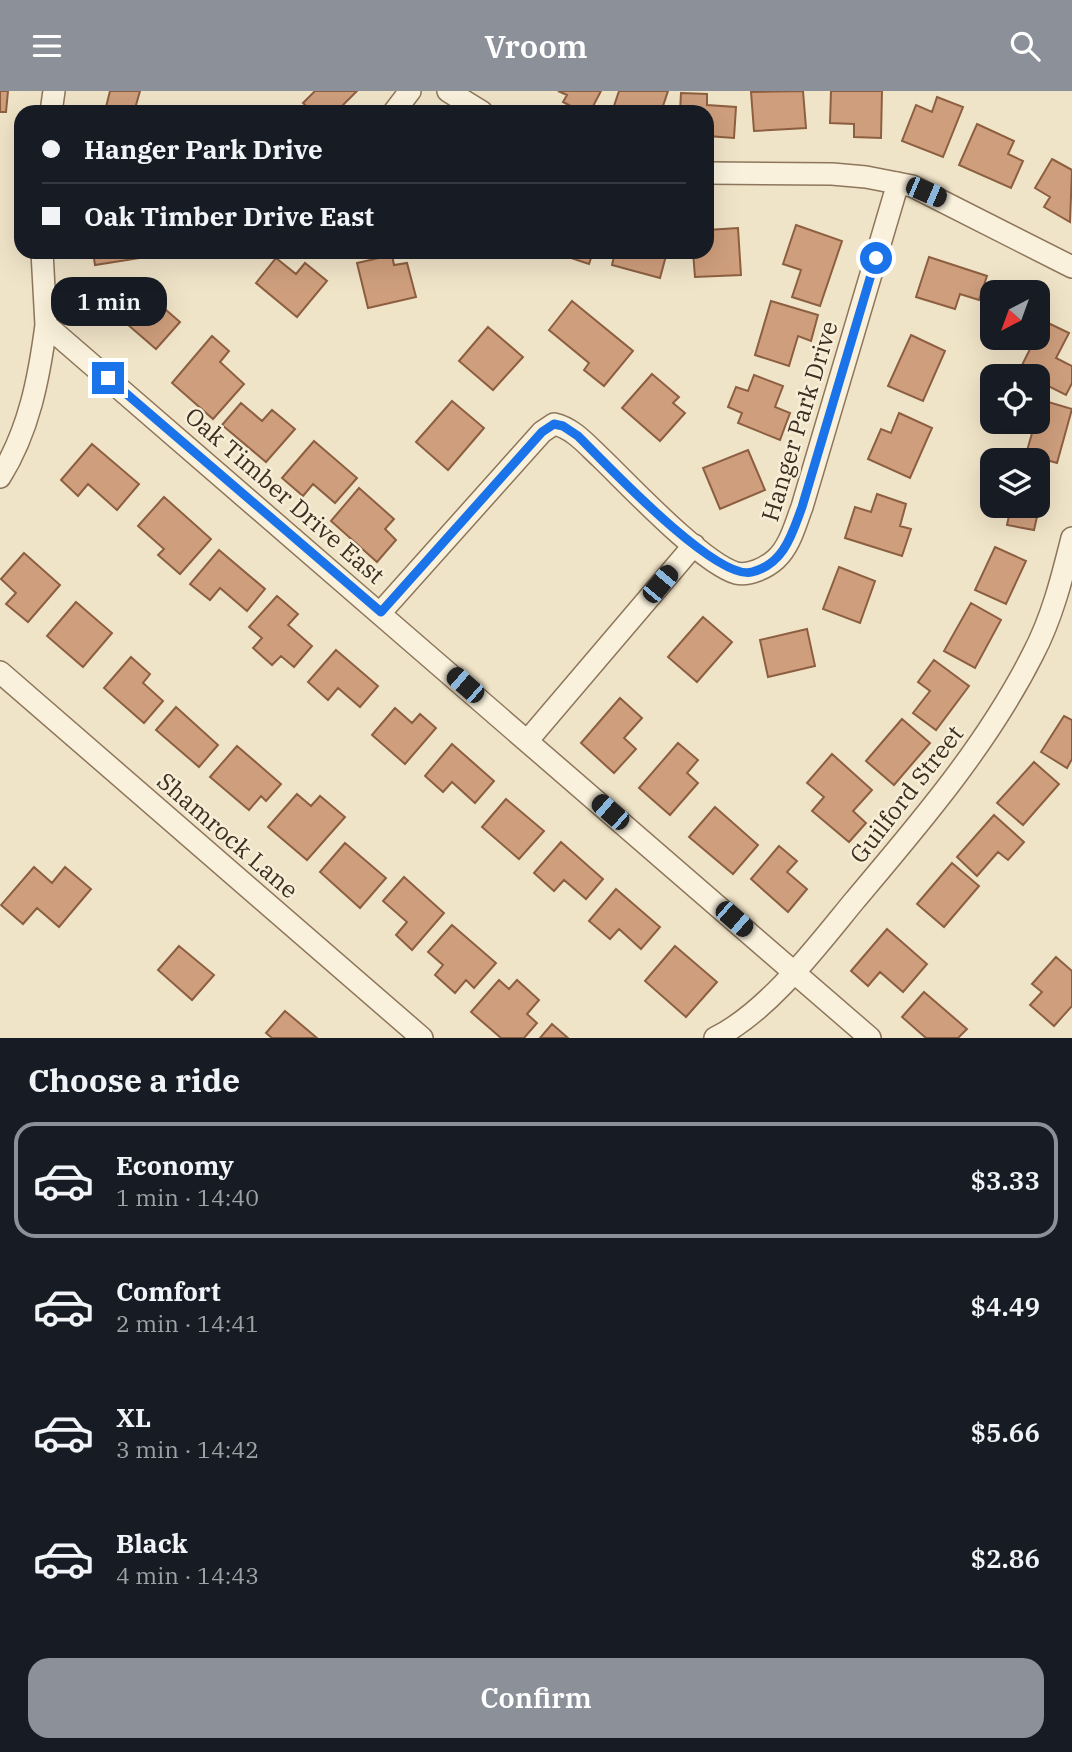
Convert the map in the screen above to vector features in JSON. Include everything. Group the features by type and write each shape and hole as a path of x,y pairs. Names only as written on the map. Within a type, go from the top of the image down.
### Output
{"street":[{"path":"399,105 410,91"},
{"path":"449,91 471,105"},
{"path":"714,173 832,174 898,183 940,198 1072,267"},
{"name":"Hanger Park Drive","path":"381,612 542,432 554,424 563,426 578,436 694,545 724,567 738,574 751,573 767,566 788,544 802,507 898,183"},
{"path":"0,477 27,422 40,374 46,325 42,259"},
{"name":"Oak Timber Drive East","path":"46,325 381,612 870,1038"},
{"name":"Guilford Street","path":"715,1038 795,973 934,805 986,734 1034,653 1061,583 1072,538"},
{"path":"528,740 694,545"},
{"name":"Shamrock Lane","path":"0,672 422,1038"}],"building":[{"path":"0,91 8,91 6,112 0,112"},
{"path":"110,91 140,91 136,105 106,105"},
{"path":"315,91 357,91 343,105 303,103"},
{"path":"558,91 601,91 594,105 569,105 563,102 567,95"},
{"path":"619,91 668,91 663,105 614,105"},
{"path":"803,91 806,128 754,131 751,92"},
{"path":"831,91 882,91 881,138 854,137 854,124 830,123"},
{"path":"681,93 707,94 707,105 680,105"},
{"path":"937,97 963,107 943,157 902,141 916,105 932,112"},
{"path":"714,105 736,107 734,138 714,137"},
{"path":"977,124 1014,141 1008,154 1023,161 1011,188 959,165"},
{"path":"1052,159 1072,170 1070,222 1044,207 1050,197 1035,188"},
{"path":"796,225 842,241 820,306 792,297 801,270 783,264"},
{"path":"738,228 741,275 695,277 694,259 714,259 714,230"},
{"path":"929,257 987,276 986,280 980,280 979,300 960,294 955,309 916,297"},
{"path":"94,259 134,259 95,265"},
{"path":"275,259 296,274 305,263 327,281 297,317 256,283"},
{"path":"393,259 394,265 407,263 416,297 368,308 357,263"},
{"path":"574,259 591,259 589,264"},
{"path":"613,259 665,259 660,278 612,265"},
{"path":"136,284 180,322 156,349 112,311"},
{"path":"572,301 633,351 604,386 584,370 589,363 549,330"},
{"path":"771,301 818,315 811,341 798,336 789,366 755,355"},
{"path":"1050,324 1069,333 1056,358 1072,366 1072,383 1066,395 1050,387 1050,364 1022,364 1030,350 1050,350"},
{"path":"488,327 523,357 493,390 459,361"},
{"path":"911,335 945,351 923,401 888,386"},
{"path":"212,336 229,351 220,362 244,384 213,419 172,383"},
{"path":"652,374 679,397 673,403 685,413 660,441 622,408"},
{"path":"754,375 783,386 775,407 790,413 780,440 738,423 742,413 728,407 736,387 748,391"},
{"path":"452,401 484,428 448,470 416,442"},
{"path":"241,403 262,421 272,410 295,429 266,462 222,425"},
{"path":"1050,403 1072,409 1057,463 1050,461 1050,448 1028,448 1032,434 1050,434"},
{"path":"899,413 932,428 910,478 868,459 881,429 891,433"},
{"path":"314,441 357,478 335,503 313,484 303,496 282,478"},
{"path":"92,444 139,484 117,510 88,484 78,496 61,480"},
{"path":"748,450 765,490 720,509 703,468"},
{"path":"359,488 394,519 385,529 396,540 377,562 331,521"},
{"path":"877,494 906,504 900,526 911,529 902,556 845,538 855,507 871,512"},
{"path":"164,497 211,539 180,574 158,555 164,549 138,526"},
{"path":"1008,518 1037,518 1034,530 1007,525"},
{"path":"995,547 1026,561 1006,604 975,590"},
{"path":"219,550 265,589 247,611 220,588 210,600 190,584"},
{"path":"24,553 60,585 28,622 6,604 16,593 1,579"},
{"path":"839,567 875,581 860,623 823,609"},
{"path":"277,596 298,614 288,625 312,646 294,667 281,656 272,665 253,648 262,638 249,627"},
{"path":"76,602 112,633 83,667 47,636"},
{"path":"971,603 1001,620 975,668 944,651"},
{"path":"703,617 732,642 697,682 668,657"},
{"path":"807,629 815,666 768,677 760,640"},
{"path":"336,650 378,686 360,707 338,688 328,700 308,682"},
{"path":"131,657 150,674 143,683 163,701 144,723 104,688"},
{"path":"934,660 969,686 936,730 913,713 930,691 918,682"},
{"path":"620,698 642,718 624,738 636,749 614,773 581,743"},
{"path":"176,707 218,745 199,767 156,730"},
{"path":"395,708 412,723 420,714 436,728 405,764 372,735"},
{"path":"1064,716 1072,720 1072,759 1067,768 1041,752"},
{"path":"902,719 930,743 894,785 866,761"},
{"path":"678,743 698,760 687,773 698,783 670,815 639,788"},
{"path":"452,744 494,781 475,803 452,782 443,792 425,776"},
{"path":"237,746 281,784 266,801 261,796 249,810 210,777"},
{"path":"832,754 872,790 853,811 866,823 849,842 812,811 824,797 807,783"},
{"path":"1034,762 1059,784 1023,825 997,803"},
{"path":"297,794 311,806 320,796 345,817 307,860 268,827"},
{"path":"506,799 544,831 519,859 482,827"},
{"path":"715,807 758,845 733,874 689,837"},
{"path":"994,815 1024,842 1008,860 998,852 977,876 957,857"},
{"path":"561,842 603,879 586,899 564,880 554,891 534,873"},
{"path":"345,843 386,878 360,908 320,872"},
{"path":"779,846 797,861 787,872 807,889 788,912 751,879"},
{"path":"952,863 979,886 944,927 917,904"},
{"path":"34,867 52,883 65,867 91,889 59,927 37,908 23,924 1,905"},
{"path":"404,877 444,913 412,950 396,935 407,922 383,901"},
{"path":"616,889 660,927 641,949 619,929 610,939 589,921"},
{"path":"452,925 496,963 474,988 466,980 455,993 435,975 443,965 428,952"},
{"path":"887,929 927,964 903,992 880,972 868,986 851,971"},
{"path":"179,946 214,975 192,1000 158,970"},
{"path":"675,946 717,982 686,1017 645,981"},
{"path":"1056,957 1072,971 1072,1006 1054,1026 1030,1005 1042,992 1032,984"},
{"path":"499,980 509,989 517,980 539,1000 527,1014 537,1023 524,1038 501,1038 471,1012"},
{"path":"924,992 967,1029 958,1038 926,1038 902,1017"},
{"path":"285,1011 317,1038 272,1038 266,1033"},
{"path":"552,1024 568,1038 540,1038"}],"route":[{"path":"108,378 381,612 542,432 554,424 563,426 578,436 694,545 738,574 751,573 777,559 788,544 802,507 876,258"}]}
